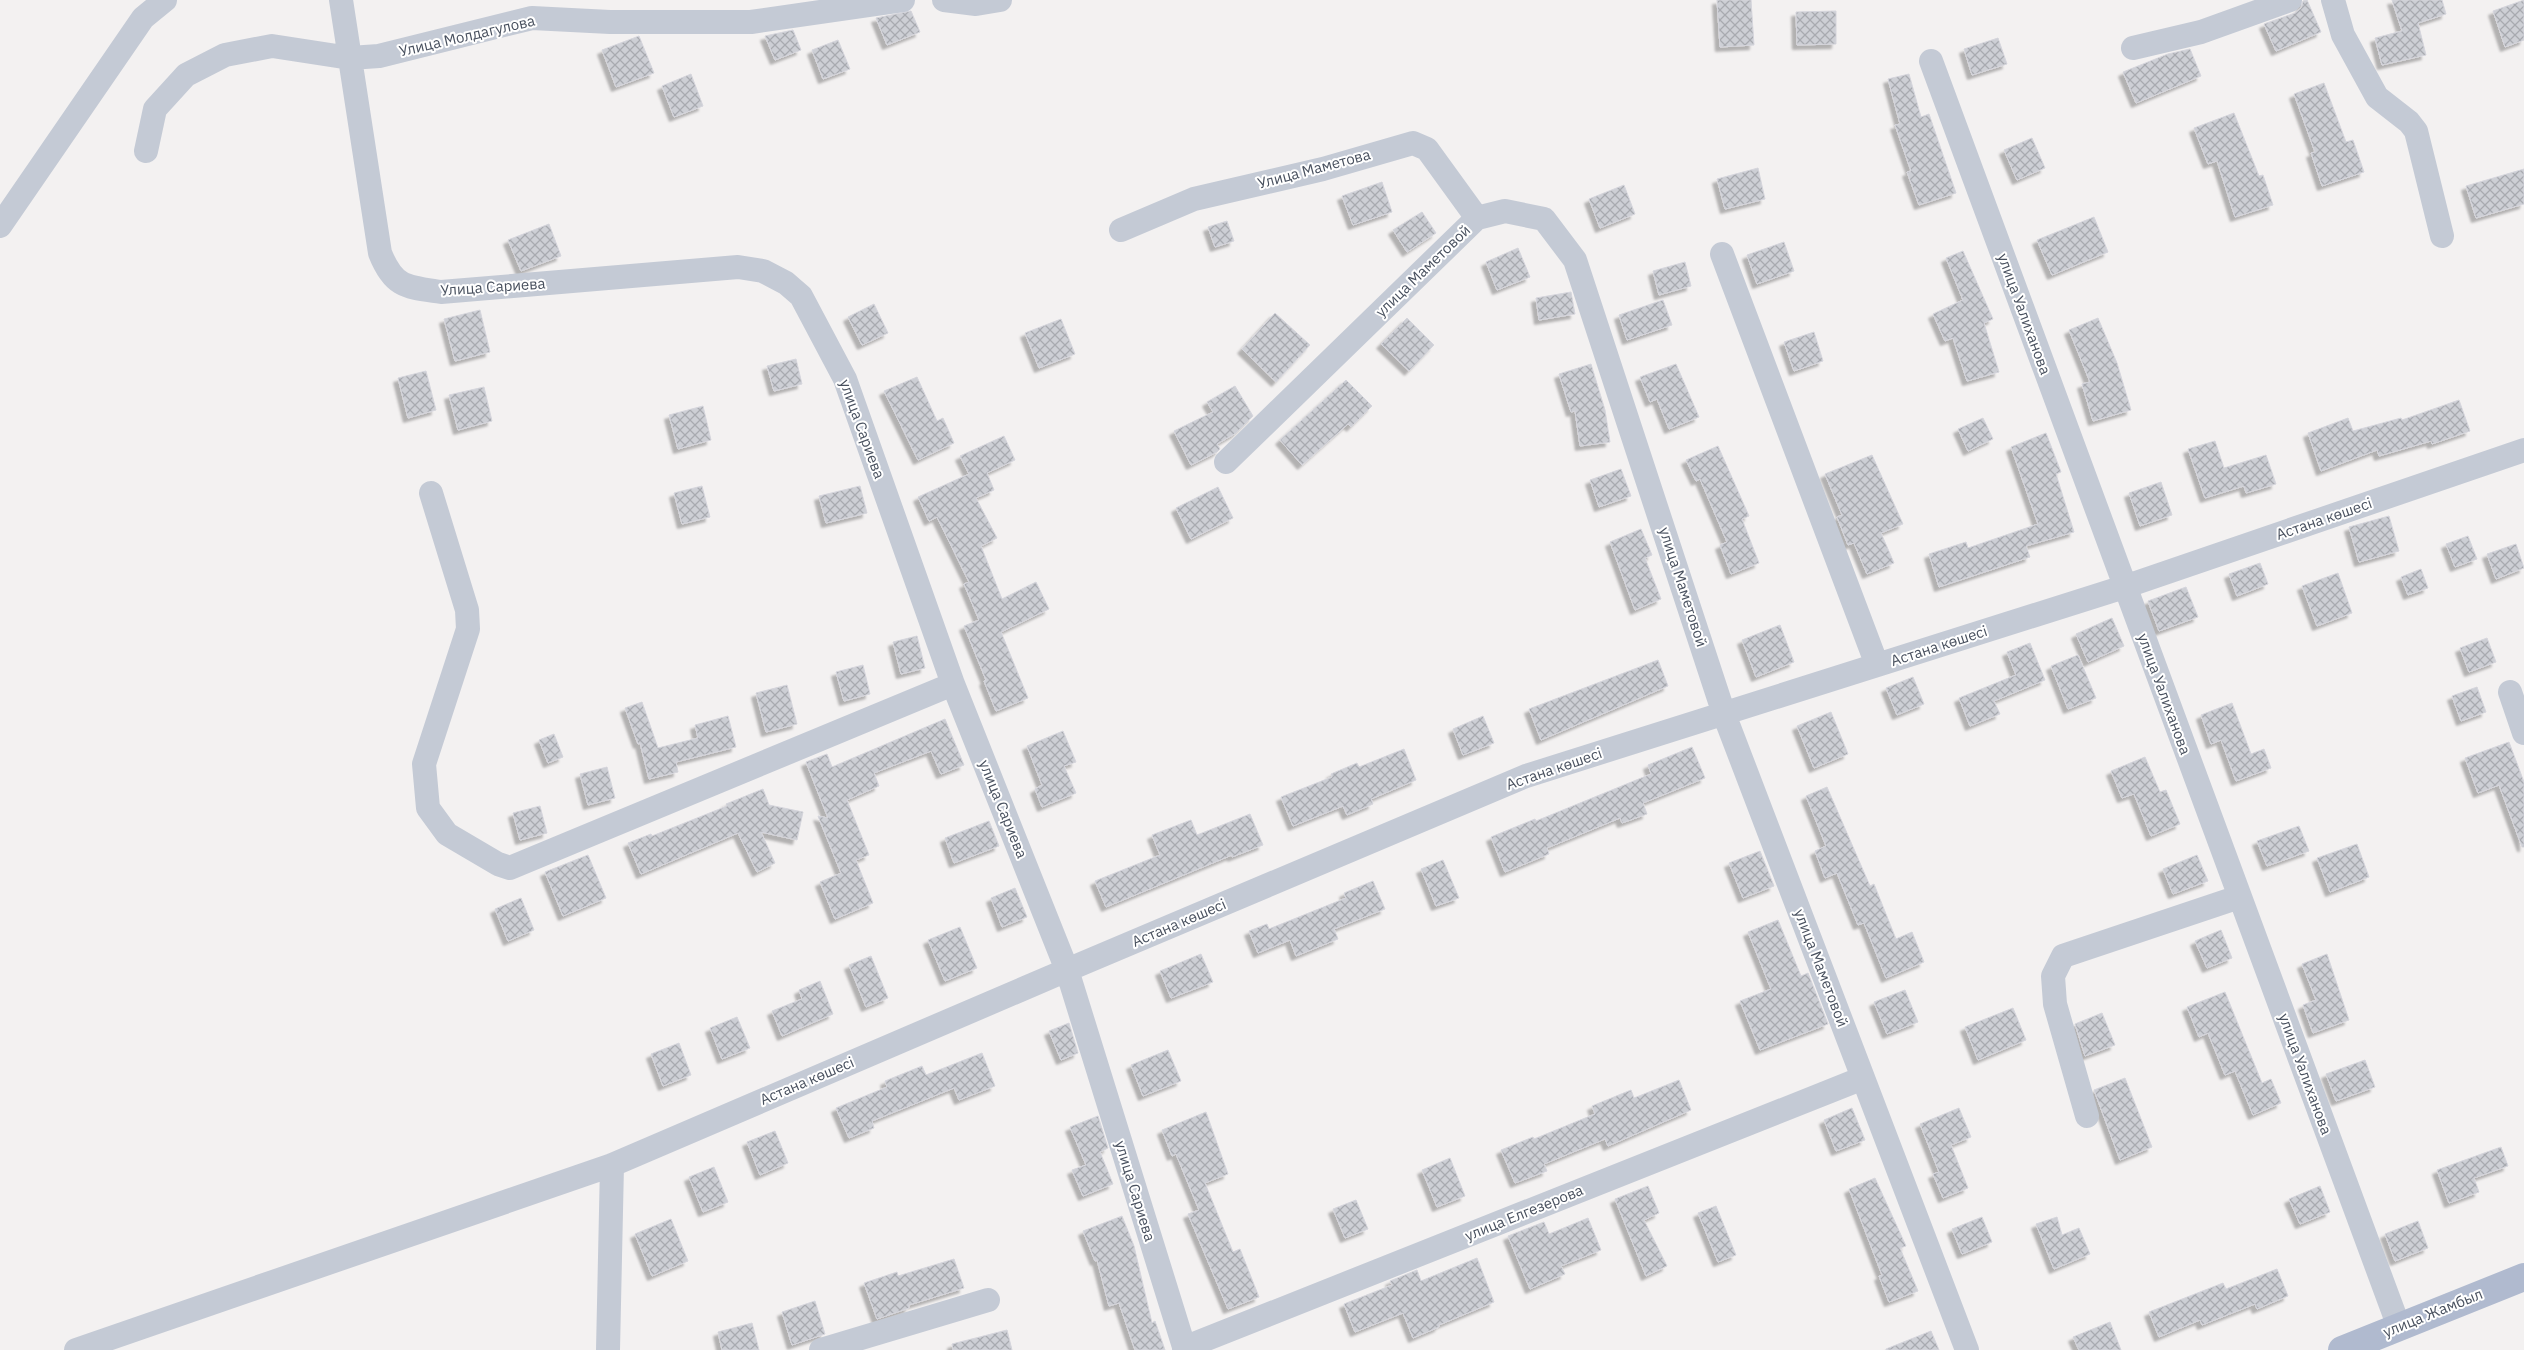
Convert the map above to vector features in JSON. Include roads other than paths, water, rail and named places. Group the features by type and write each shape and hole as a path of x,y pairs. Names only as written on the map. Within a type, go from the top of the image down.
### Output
{"main road":[{"name":"улица Жамбыл","path":"2342,1350 2524,1277"}],"street":[{"path":"0,226 143,9 165,0"},
{"name":"Улица Сариева","path":"341,0 380,253 388,274 408,287 441,292 738,267 763,271 786,283"},
{"name":"Улица Молдагулова","path":"146,151 155,109 186,75 225,55 272,46 350,58 379,56 532,18 610,22 751,22 903,0"},
{"path":"944,0 976,4 1000,0"},
{"path":"2133,48 2201,32 2290,0"},
{"path":"2333,0 2343,35 2378,97 2410,122 2416,131 2442,236"},
{"name":"улица Уалиханова","path":"1931,61 2399,1327"},
{"name":"Улица Маметова","path":"1121,230 1194,199 1323,169 1413,143 1427,149 1477,218"},
{"name":"улица Маметовой","path":"1226,462 1477,218 1505,211 1544,219 1575,260 1724,714 1967,1350"},
{"path":"1722,254 1877,665"},
{"name":"улица Сариева","path":"786,283 801,296 845,379 953,684 1067,970 1184,1349"},
{"name":"Астана көшесі","path":"76,1350 612,1165 1526,776 2124,587 2524,450"},
{"path":"430,493 467,610 468,629 424,764 428,808 447,834 498,864 510,868 953,684"},
{"path":"2510,692 2524,733"},
{"path":"2087,1116 2054,1004 2053,976 2063,956 2239,897"},
{"name":"улица Елгезерова","path":"1184,1349 1863,1078"},
{"path":"608,1350 612,1165"},
{"path":"821,1350 988,1300"}]}
